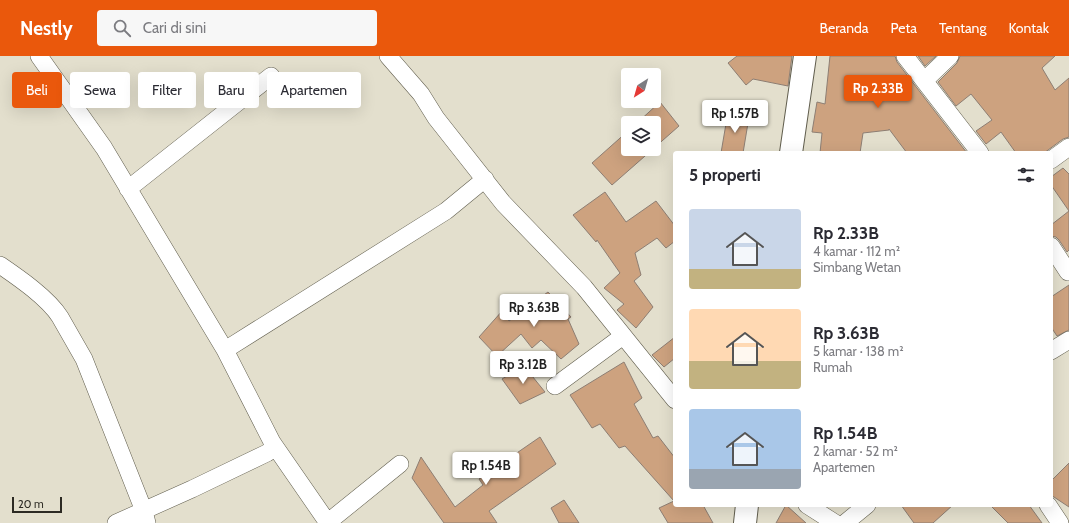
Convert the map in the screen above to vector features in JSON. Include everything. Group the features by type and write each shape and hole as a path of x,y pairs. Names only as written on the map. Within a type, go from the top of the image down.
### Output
{"street":[{"path":"39,56 104,148 225,350 272,442 328,523 400,464"},
{"path":"388,56 421,94 436,118 503,203 584,287 673,398"},
{"path":"791,151 805,56"},
{"path":"905,56 978,151"},
{"path":"925,80 950,56"},
{"path":"128,189 267,79"},
{"path":"1053,159 1069,147"},
{"path":"225,350 446,211 485,180"},
{"path":"1053,249 1069,272"},
{"path":"0,265 21,280 56,310 84,359 145,517"},
{"path":"555,386 623,336"},
{"path":"1053,350 1069,340"},
{"path":"116,523 145,517 271,451 272,442"},
{"path":"744,523 747,507"},
{"path":"810,507 835,523"},
{"path":"845,523 865,507"},
{"path":"1049,507 1060,523"}],"building":[{"path":"737,56 792,56 788,86 753,79 746,85 728,63"},
{"path":"830,56 895,56 897,62 965,151 906,151 889,129 863,133 860,151 820,151 822,133 812,132 817,102 825,104"},
{"path":"918,56 936,56 925,66"},
{"path":"960,56 1055,56 1042,68 1055,90 1069,78 1069,137 1063,139 1047,151 1015,151 1001,132 986,144 976,131 992,120 971,94 956,106 938,82 957,63"},
{"path":"661,103 679,126 661,142 661,116 645,116 653,108 661,108"},
{"path":"728,112 749,117 743,151 721,151"},
{"path":"621,137 621,156 645,156 612,185 592,163"},
{"path":"1063,168 1069,174 1069,211 1053,188 1053,176"},
{"path":"605,192 626,222 656,201 673,223 673,243 666,248 657,238 635,253 641,275 634,281 653,307 636,328 617,310 624,304 604,288 620,273 597,240 596,242 573,215"},
{"path":"1069,211 1069,250 1067,252 1059,240 1053,236 1053,223"},
{"path":"1069,285 1069,330 1057,336 1053,330 1053,296"},
{"path":"548,292 571,317 568,319 579,344 561,359 541,340 532,348 521,334 497,356 479,337 503,310 509,321"},
{"path":"673,339 673,360 664,367 652,355"},
{"path":"624,362 642,398 634,404 653,438 658,436 673,455 673,500 625,446 619,448 600,424 592,428 570,395"},
{"path":"524,366 545,392 520,404 502,379"},
{"path":"540,437 556,464 489,511 497,523 444,523 412,478 421,457 455,507 483,485 479,479"},
{"path":"1069,463 1069,507 1053,496 1053,479"},
{"path":"564,500 579,523 559,523 551,508"},
{"path":"673,501 673,507 704,507 713,523 668,523 659,508"},
{"path":"785,507 788,507 806,523 776,523"},
{"path":"902,507 951,507 933,523 914,523"},
{"path":"992,507 1030,507 1042,523 1008,523"}]}
